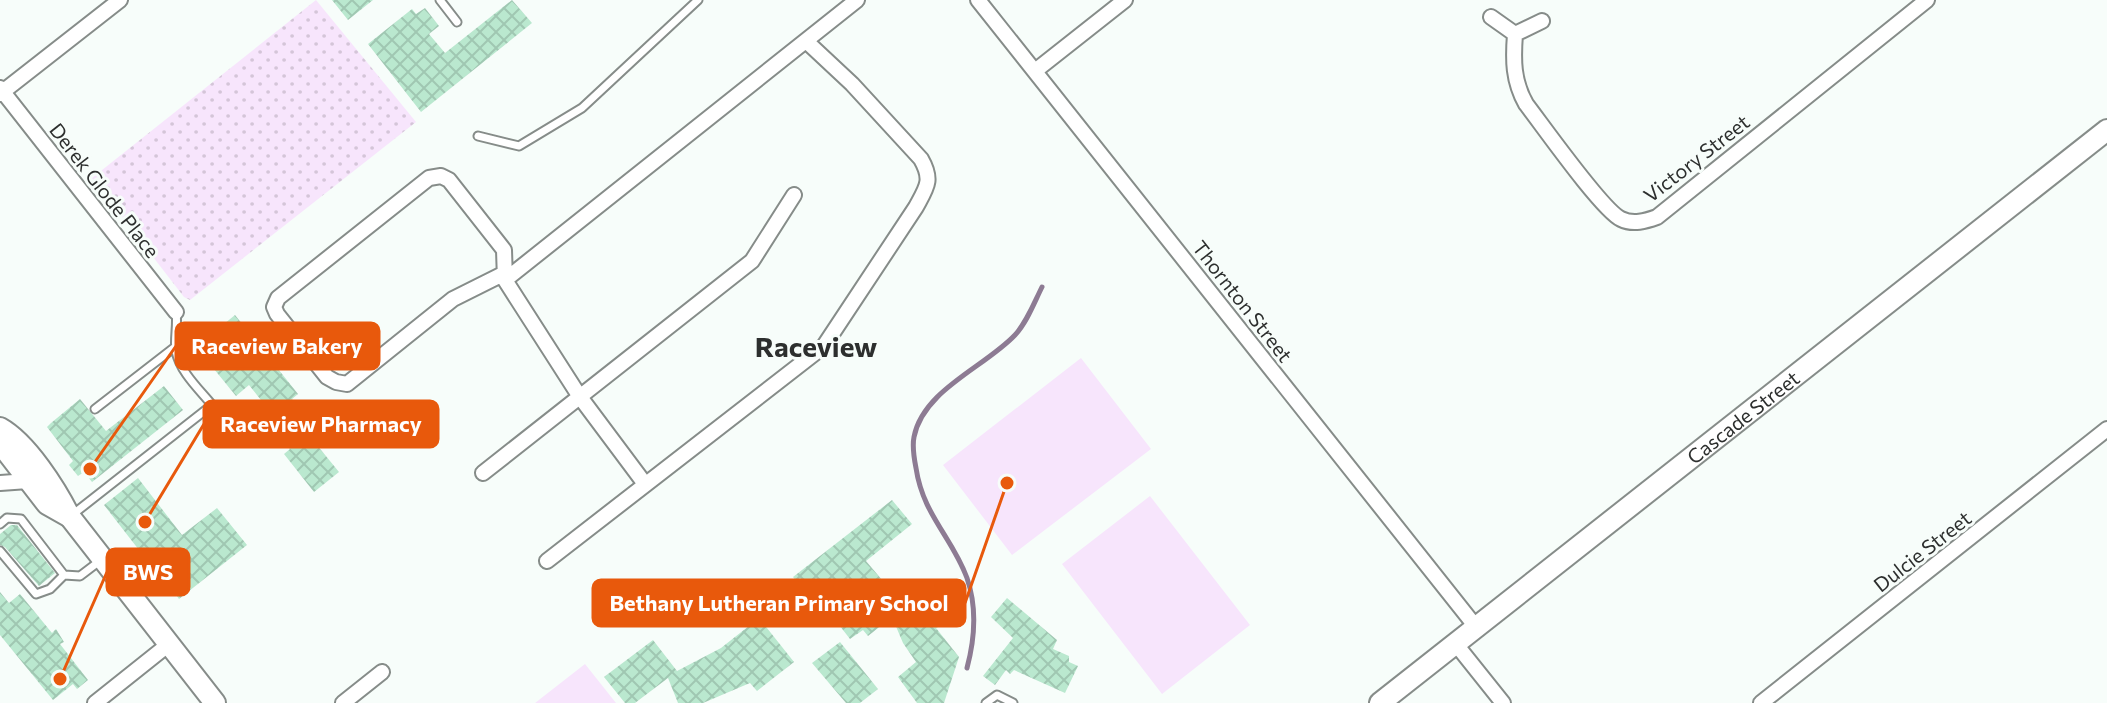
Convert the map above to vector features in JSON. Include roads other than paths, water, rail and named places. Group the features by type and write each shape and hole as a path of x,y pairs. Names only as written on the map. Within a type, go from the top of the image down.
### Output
{"main road":[{"name":"Cascade Street","path":"1380,703 2107,130"},
{"path":"70,517 47,504 1,446 11,435 59,495 70,517 215,703"}],"street":[{"path":"1,91 120,0"},
{"path":"645,484 580,397 505,276 504,250 449,180 441,176 429,178 417,187 278,298 274,307 327,377 347,384 453,299 505,276 857,0"},
{"name":"Thornton Street","path":"978,0 1476,627"},
{"path":"1035,71 1125,0"},
{"name":"Victory Street","path":"1515,34 1514,75 1526,104 1610,212 1631,223 1644,222 1657,217 1927,0"},
{"path":"1491,17 1515,34 1542,21"},
{"path":"547,561 824,346 928,185 928,172 921,159 852,84 806,41"},
{"name":"Derek Glode Place","path":"1,91 176,312"},
{"path":"483,473 752,261 794,195"},
{"name":"Dulcie Street","path":"1761,703 2107,429"},
{"path":"0,483 28,481"},
{"path":"1455,643 1503,703"},
{"path":"95,703 169,644"},
{"path":"343,703 382,672"}],"lane":[{"path":"440,0 457,22"},
{"path":"478,136 519,146 582,108 698,0"},
{"path":"70,517 212,405 180,365 175,347 178,331 176,312"},
{"path":"95,409 175,347"},
{"path":"0,524 7,518 21,519 64,575"},
{"path":"0,551 36,594 50,589 64,575 80,576 103,559"},
{"path":"986,703 997,695 1013,703"}],"waterway":[{"path":"967,668 974,623 970,589 961,563 925,499 913,449 914,437 929,406 1015,335 1042,287"}],"place":[{"name":"Raceview Bakery","path":"90,469"},
{"name":"Bethany Lutheran Primary School","path":"1007,483"},
{"name":"Raceview Pharmacy","path":"145,522"},
{"name":"BWS","path":"60,679"}],"district":[{"name":"Raceview","path":"816,346"}]}
